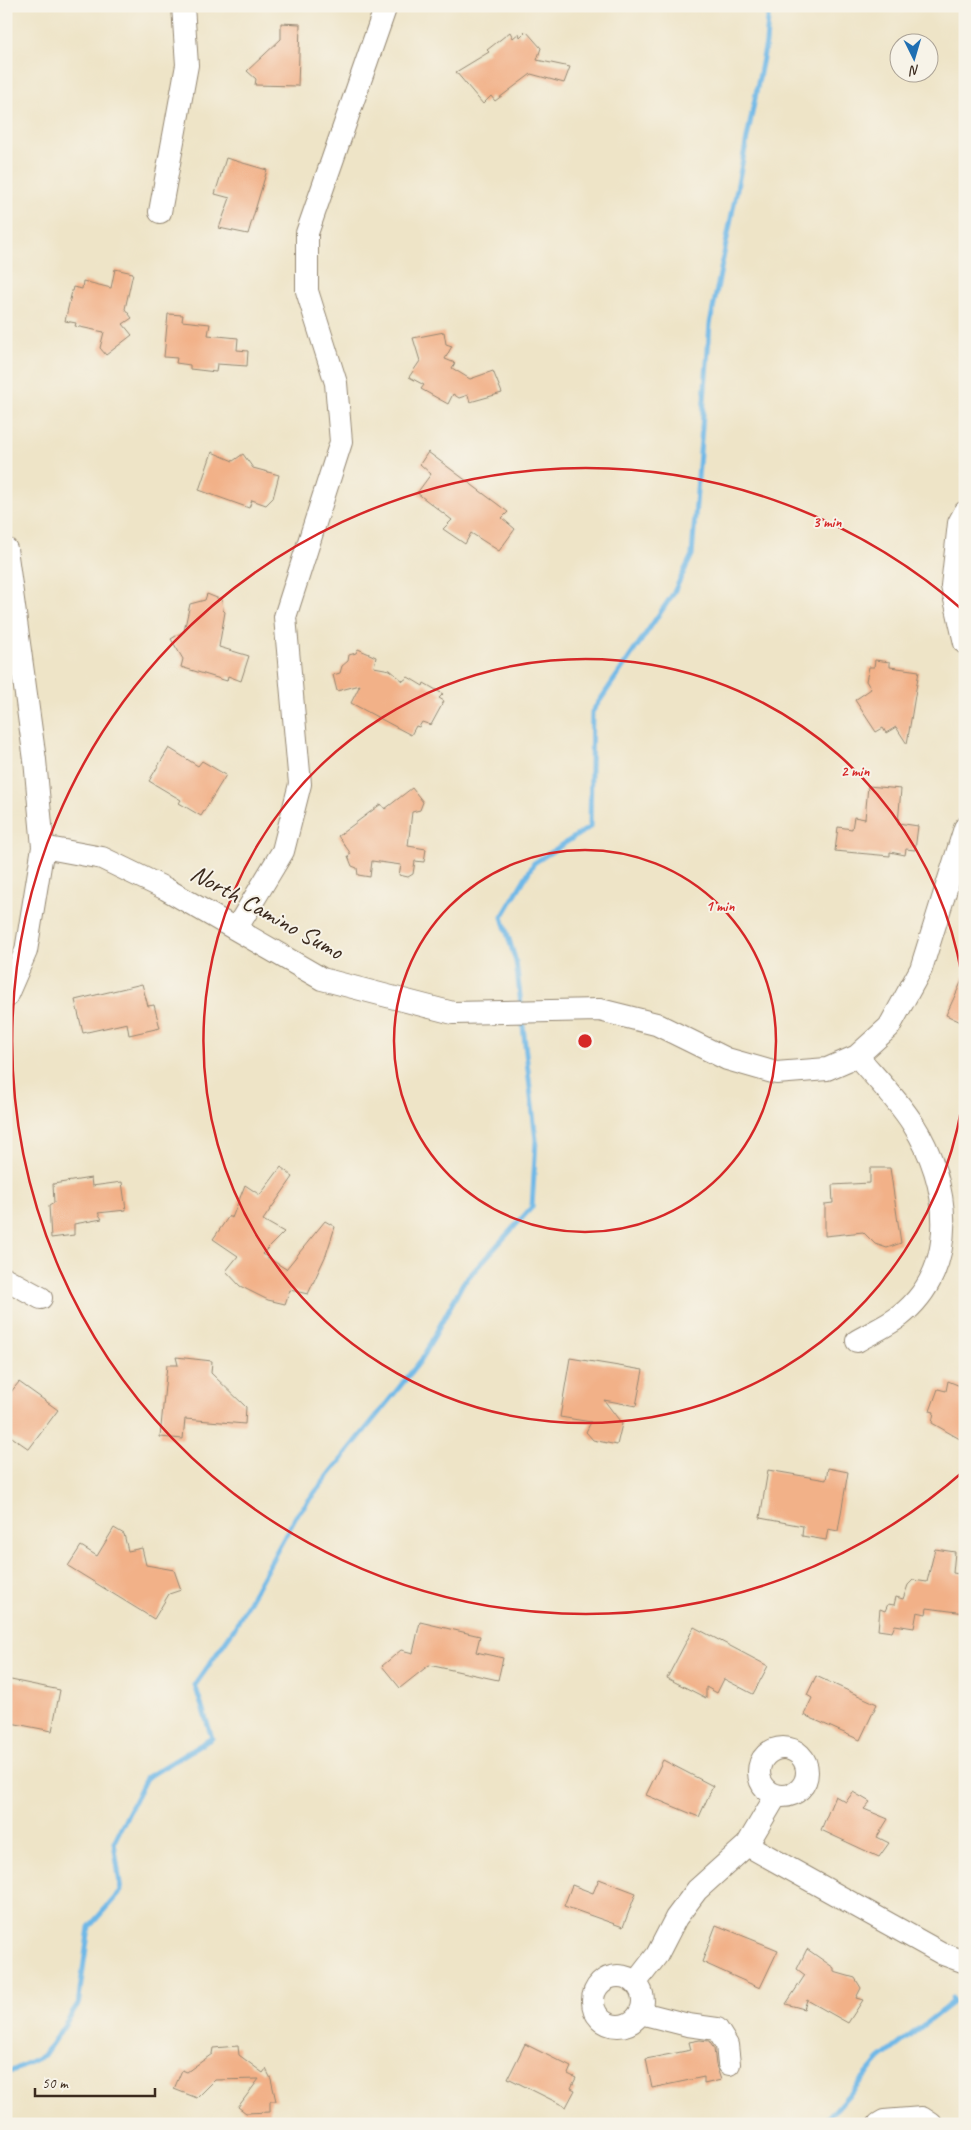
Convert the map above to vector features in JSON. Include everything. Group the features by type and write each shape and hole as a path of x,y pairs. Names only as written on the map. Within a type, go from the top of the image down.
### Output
{"street":[{"path":"160,212 187,66 183,6"},
{"path":"236,929 282,851 300,784 285,617 341,442 336,384 307,291 307,233 386,6"},
{"path":"965,512 959,523 952,586 965,643"},
{"path":"6,549 35,760 43,846 26,952 6,997"},
{"name":"North Camino Sumo","path":"43,846 102,858 166,889 322,978 453,1013 600,1010 656,1024 727,1059 776,1072 827,1069 858,1056 889,1027 921,969 965,828"},
{"path":"857,1341 900,1315 915,1300 928,1281 941,1249 944,1220 943,1198 938,1178 913,1124 858,1056"},
{"path":"6,1279 41,1298"},
{"path":"636,1982 657,1954 676,1918 697,1890 747,1845 776,1796"},
{"path":"747,1845 943,1954 965,1962"},
{"path":"620,1975 636,1982 644,1997 641,2013 628,2024 611,2025 604,2021 594,2008 594,1992 605,1979 620,1975"},
{"path":"641,2013 688,2025 717,2029 727,2045 729,2064"},
{"path":"879,2124 884,2121 922,2118 931,2124"}],"building":[{"path":"281,23 300,24 298,86 255,85 256,79 247,71 281,39"},
{"path":"526,31 541,48 537,60 570,67 564,83 531,74 495,101 491,96 483,104 456,72 489,52 487,50 510,32 513,38 519,33 520,37"},
{"path":"226,158 267,170 248,234 219,228 230,198 215,194"},
{"path":"115,269 133,273 125,309 132,318 123,324 132,335 106,355 100,348 104,332 75,326 76,323 65,321 73,287 82,289 83,281 111,288"},
{"path":"168,314 183,315 182,321 210,324 208,335 238,338 237,350 248,351 247,366 217,364 216,372 190,369 190,365 176,363 177,358 164,357"},
{"path":"444,332 446,344 452,346 445,359 455,363 452,368 470,379 493,371 502,393 470,402 468,395 459,398 453,394 448,404 421,389 424,385 409,377 420,361 413,338"},
{"path":"212,452 233,461 243,454 253,468 279,475 273,498 266,505 252,500 249,508 199,490"},
{"path":"428,452 508,512 502,518 515,529 499,551 471,533 465,544 443,529 452,520 417,493 431,474 420,464"},
{"path":"207,594 222,600 225,612 219,647 249,656 241,681 228,676 227,681 181,667 183,659 171,639 184,631 190,604 205,600"},
{"path":"358,649 376,657 374,667 390,670 403,681 408,677 423,686 424,683 443,694 439,698 444,701 431,725 422,722 419,727 416,726 411,735 351,703 360,685 337,691 333,675 340,673 342,666 348,661 349,655 356,653"},
{"path":"875,660 890,662 890,667 919,671 907,744 896,727 886,733 883,728 876,732 855,700 871,689 866,681 869,667 874,667"},
{"path":"169,748 198,766 202,761 226,775 201,816 179,803 181,800 149,781"},
{"path":"868,786 901,789 898,823 918,826 915,850 906,849 905,855 890,852 890,856 835,851 838,827 852,829 854,817 865,819"},
{"path":"412,788 423,802 420,810 412,812 408,846 426,849 424,862 415,861 413,874 408,877 399,875 401,865 372,861 370,877 358,875 357,868 352,866 348,856 351,854 338,836 381,804 385,809"},
{"path":"965,974 965,1024 946,1015"},
{"path":"142,984 148,1006 154,1005 160,1028 129,1035 127,1023 83,1033 75,1000"},
{"path":"281,1167 293,1177 263,1220 284,1232 262,1254 286,1269 325,1221 335,1227 326,1255 308,1294 290,1290 285,1304 268,1300 240,1286 226,1271 238,1256 213,1239 229,1216 232,1218 245,1185 260,1195"},
{"path":"870,1168 890,1168 901,1243 887,1248 875,1244 863,1232 825,1236 825,1204 833,1203 832,1185 870,1183"},
{"path":"91,1178 92,1186 122,1182 126,1210 98,1213 102,1219 74,1224 74,1235 51,1238 49,1206 54,1203 53,1184"},
{"path":"176,1357 212,1361 211,1373 246,1407 245,1424 185,1419 183,1439 160,1437 167,1365 178,1365"},
{"path":"570,1358 643,1370 636,1406 604,1400 622,1424 617,1445 593,1440 586,1432 591,1422 560,1417"},
{"path":"948,1381 965,1388 965,1442 932,1423 934,1412 930,1411 938,1389 946,1391"},
{"path":"19,1382 58,1410 29,1449 6,1433 6,1398"},
{"path":"828,1468 848,1472 838,1531 828,1529 826,1540 802,1536 803,1526 760,1518 768,1470 826,1480"},
{"path":"114,1528 124,1534 128,1551 142,1548 146,1565 174,1570 181,1590 169,1594 154,1619 68,1566 81,1546 97,1556"},
{"path":"935,1549 955,1552 953,1573 965,1575 965,1613 927,1608 926,1614 917,1612 914,1628 895,1625 892,1632 878,1630 880,1609 885,1611 888,1604 894,1605 896,1597 903,1599 908,1585 913,1580 927,1582"},
{"path":"420,1622 480,1636 476,1652 503,1658 498,1680 429,1665 400,1688 382,1666 401,1650 413,1653"},
{"path":"694,1627 768,1666 753,1694 724,1679 717,1693 706,1687 706,1698 667,1678"},
{"path":"816,1676 877,1704 860,1740 804,1715 812,1698 807,1695"},
{"path":"6,1679 60,1690 52,1731 6,1722"},
{"path":"663,1760 713,1786 699,1817 646,1795"},
{"path":"853,1792 870,1802 864,1809 888,1819 877,1837 889,1843 879,1857 821,1830 835,1796 846,1802"},
{"path":"599,1879 636,1893 623,1927 564,1906 572,1885 593,1893"},
{"path":"716,1925 778,1950 760,1988 702,1962"},
{"path":"807,1949 834,1968 834,1972 855,1978 861,1988 856,1998 863,2000 848,2023 807,2000 804,2009 786,2004 805,1975 797,1969"},
{"path":"709,2041 714,2049 716,2065 721,2080 704,2084 704,2077 652,2088 646,2059 691,2050 689,2042"},
{"path":"525,2044 571,2067 568,2074 576,2078 571,2088 575,2090 566,2107 508,2078"},
{"path":"238,2046 239,2055 263,2073 266,2069 271,2079 276,2101 270,2101 270,2112 246,2113 238,2107 259,2079 215,2080 197,2098 174,2089 182,2070 187,2072 212,2054 213,2048"}],"waterway":[{"path":"521,1005 516,962 502,917 534,863 590,827 592,712 673,594 692,555 710,324 766,43 769,6"},
{"path":"6,2074 44,2055 78,2005 89,1927 121,1891 114,1842 146,1778 212,1738 195,1685 234,1629 296,1516 422,1359 463,1283 532,1207 536,1140 522,1018"},
{"path":"963,1927 965,1918"},
{"path":"823,2124 880,2059 953,2002 952,1998"}]}
